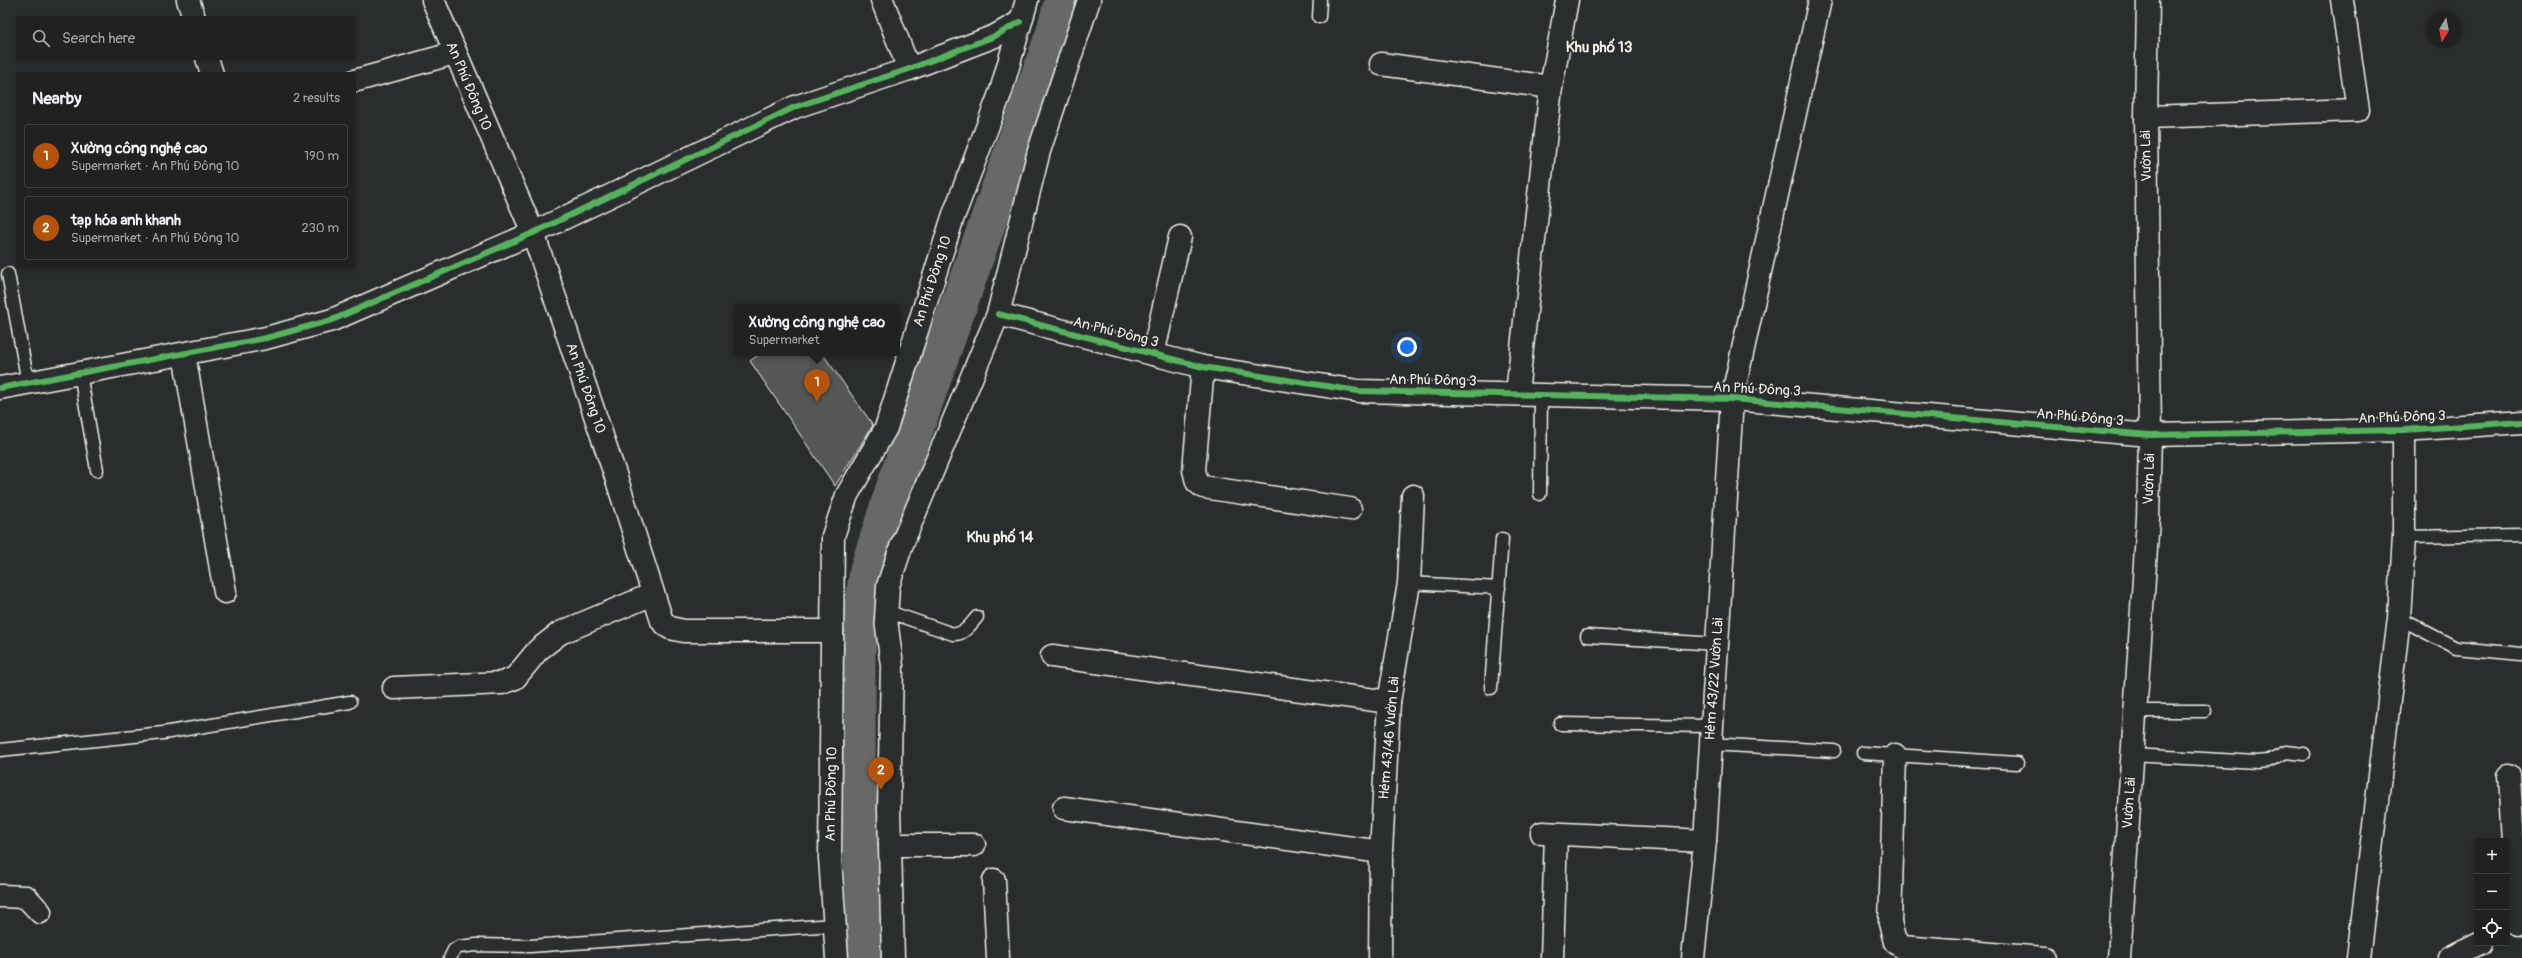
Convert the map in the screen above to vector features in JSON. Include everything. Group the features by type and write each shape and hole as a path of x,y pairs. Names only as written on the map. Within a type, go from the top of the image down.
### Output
{"street":[{"path":"188,0 193,16"},
{"name":"An Phú Đông 10","path":"433,0 533,233 662,621 670,628 684,631 832,631"},
{"path":"882,0 909,69"},
{"name":"An Phú Đông 10","path":"837,958 830,858 833,536 847,495 886,428 953,217 1001,91 1020,22 1028,0"},
{"path":"894,958 890,845 892,666 886,611 888,586 902,544 998,314 1039,151 1089,0"},
{"path":"1517,393 1551,87 1567,0"},
{"name":"Hẻm 43/22 Vườn Lài","path":"1693,958 1705,840 1732,399 1820,0"},
{"name":"Vườn Lài","path":"2119,958 2148,518 2150,435 2146,117 2148,0"},
{"path":"2146,117 2358,110 2342,0"},
{"path":"0,388 266,338 332,320 533,233 795,107 909,69 995,36 1020,22"},
{"path":"356,79 455,52"},
{"path":"208,60 211,72"},
{"path":"1381,64 1551,87"},
{"path":"1154,354 1180,237"},
{"name":"An Phú Đông 3","path":"998,314 1203,367 1358,391 1517,393 1732,399 2150,435 2404,430 2522,422"},
{"path":"184,354 225,592"},
{"path":"1203,367 1194,470 1197,482 1204,487 1350,509"},
{"path":"2358,958 2399,618 2404,537 2404,430"},
{"name":"Hẻm 43/46 Vườn Lài","path":"1380,958 1381,852 1389,702 1409,583 1413,496"},
{"path":"394,688 502,683 514,678 538,650 560,633 653,594"},
{"path":"1052,656 1389,702"},
{"path":"1895,755 1892,935 1895,942 1902,947 1954,955 2045,958"},
{"path":"2509,776 2516,925"},
{"path":"1064,808 1381,852"},
{"path":"1552,958 1549,834 1705,840"},
{"path":"890,845 974,845"},
{"path":"994,880 998,958"},
{"path":"0,896 26,897 40,912"},
{"path":"2450,958 2474,946"}],"lane":[{"path":"1319,17 1320,0"},
{"path":"8,274 28,383"},
{"path":"80,373 97,470"},
{"path":"1540,494 1541,394"},
{"path":"2404,537 2522,535"},
{"path":"1491,688 1502,539"},
{"path":"1409,583 1499,588"},
{"path":"886,611 959,634 977,617"},
{"path":"2399,618 2456,648 2522,654"},
{"path":"1587,636 1717,644"},
{"path":"0,750 163,733 350,702"},
{"path":"2135,711 2205,712"},
{"path":"1560,724 1711,735 1834,751"},
{"path":"2132,755 2257,762 2268,761 2286,752 2304,754"},
{"path":"1863,753 2017,763"},
{"path":"450,958 454,950 476,945 530,946 834,925"}],"building":[{"path":"757,356 824,356 873,425 835,486 750,361"}],"waterway":[{"path":"867,958 857,764 857,650 868,570 894,489 1054,34 1063,0"}],"cycle path":[{"path":"0,388 266,338 332,320 533,233 795,107 909,69 995,36 1020,22"},
{"path":"998,314 1203,367 1358,391 1732,399 2150,435 2404,430 2522,422"}],"place":[{"name":"Xường công nghệ cao","path":"817,402"},
{"name":"tạp hóa anh khanh","path":"881,790"}],"district":[{"name":"Khu phố 13","path":"1599,47"},
{"name":"Khu phố 14","path":"1000,537"}]}
